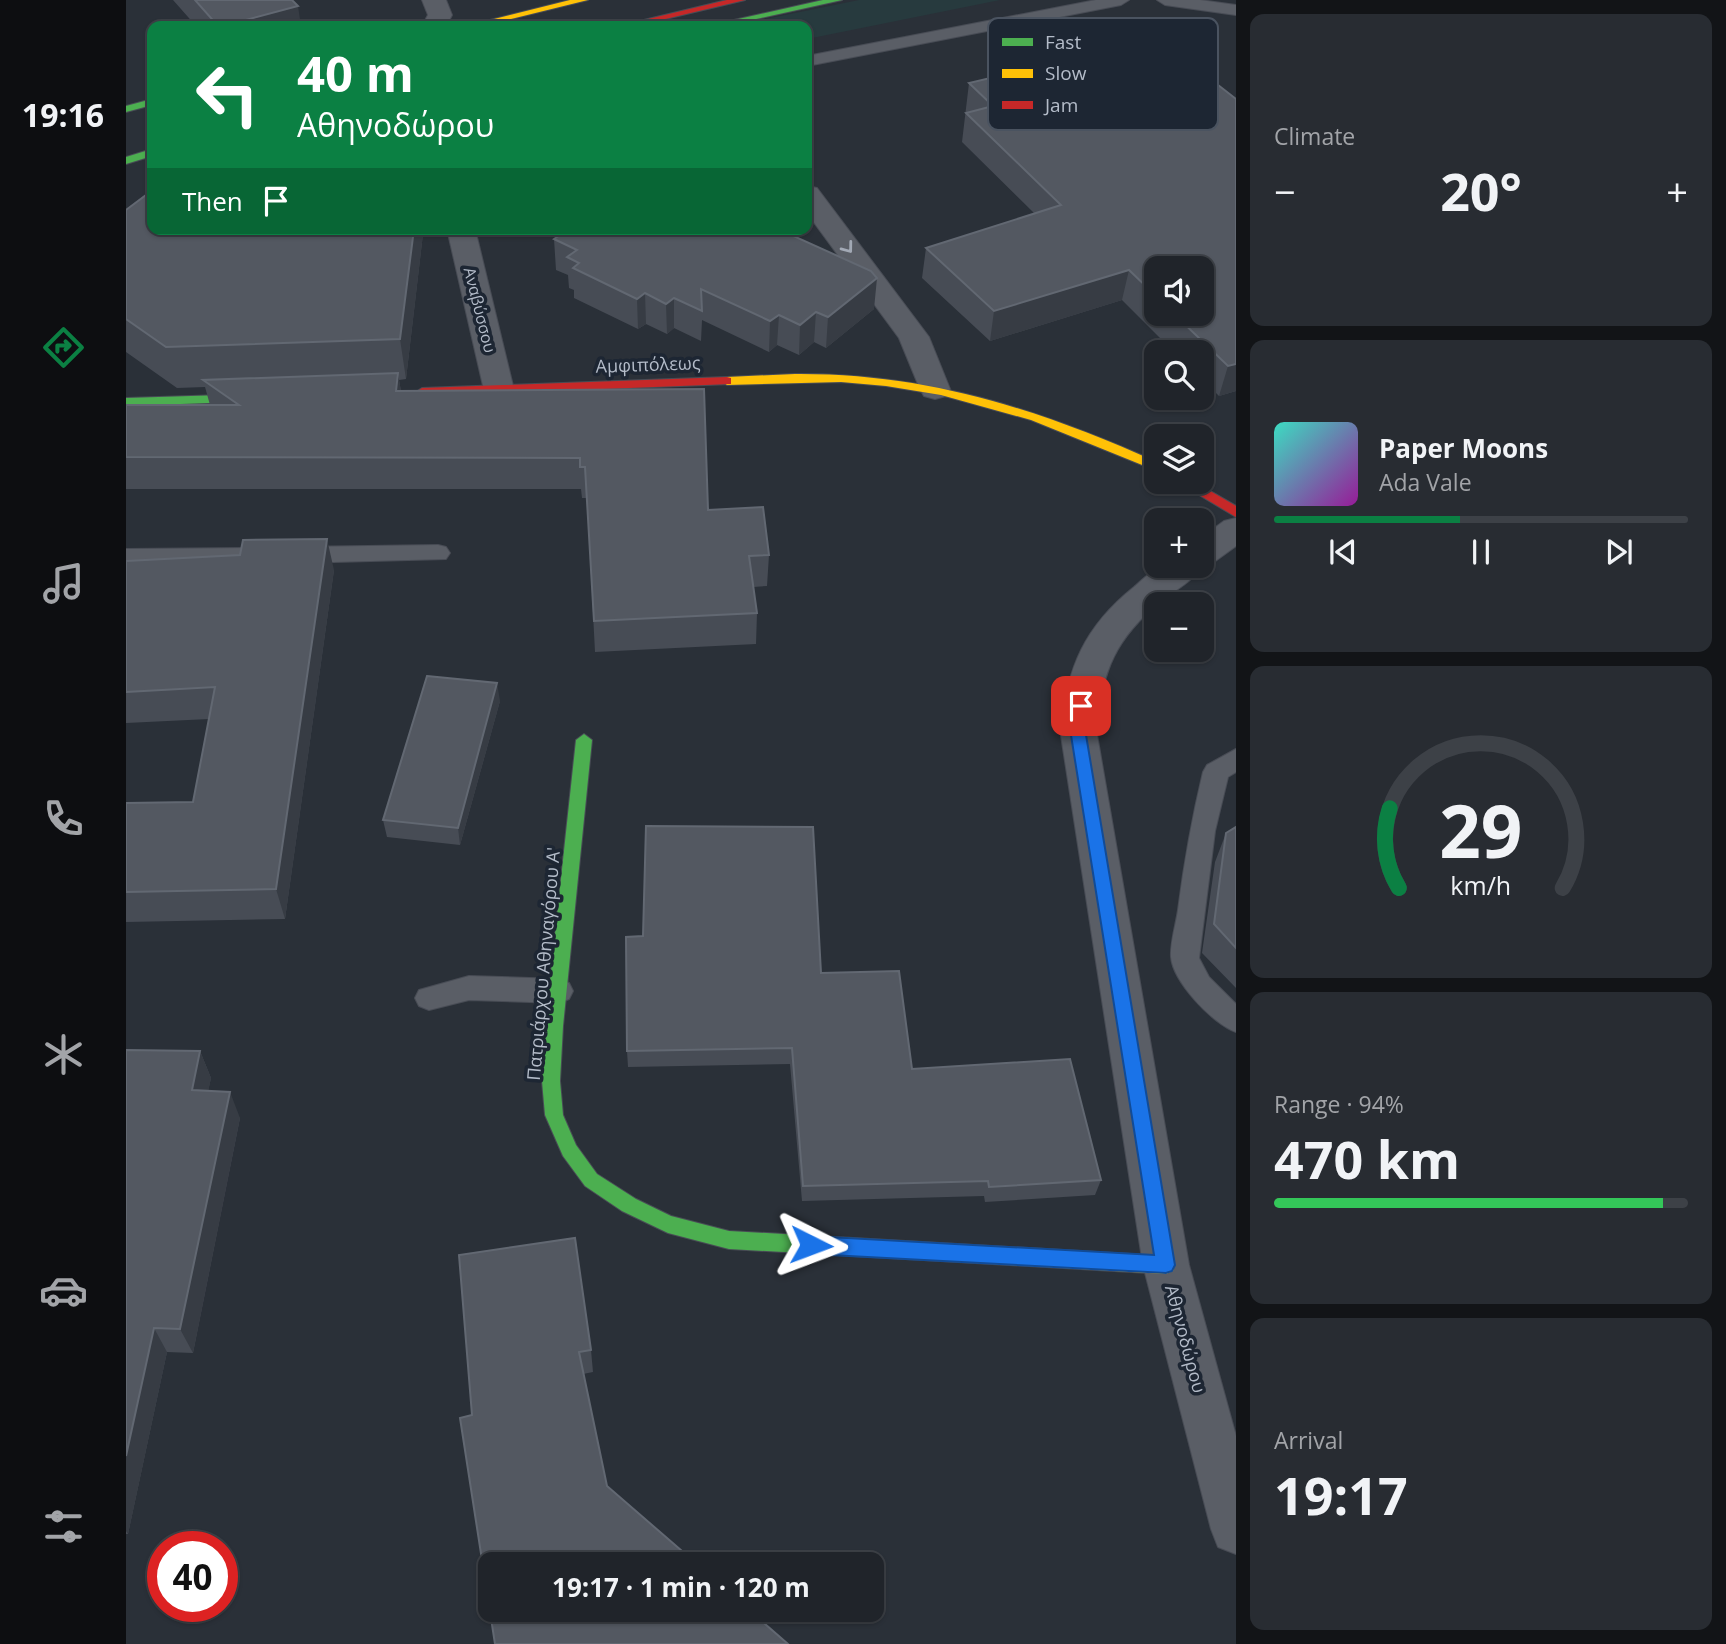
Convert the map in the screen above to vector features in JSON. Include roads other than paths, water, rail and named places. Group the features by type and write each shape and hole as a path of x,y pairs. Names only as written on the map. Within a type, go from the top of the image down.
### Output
{"main road":[{"path":"493,21 583,0"},
{"path":"647,21 743,0"},
{"path":"736,21 837,0"},
{"path":"126,109 147,103"},
{"path":"126,161 147,154"},
{"name":"Αμφιπόλεως","path":"402,393 800,378 935,389 1083,433 1144,461"},
{"path":"126,402 278,397"},
{"path":"1205,494 1236,512"},
{"name":"Πατριάρχου Αθηναγόρου Α'","path":"584,740 554,1026 552,1092 554,1115 569,1150 591,1180 629,1205 668,1224 729,1240 1166,1265"}],"street":[{"path":"812,201 914,337 935,389"},
{"name":"Αναβύσσου","path":"462,235 499,390"},
{"path":"1214,545 1236,529"},
{"name":"Αθηνοδώρου","path":"1168,578 1127,608 1097,648 1085,682 1078,729 1166,1265 1236,1529"}],"lane":[{"path":"1028,18 1121,0"},
{"path":"1164,0 1236,10"},
{"path":"812,60 988,26"},
{"path":"126,557 438,553"},
{"path":"1236,759 1216,772 1202,831 1185,959 1199,985 1215,1004 1236,1020"},
{"path":"429,998 468,988 559,991"}]}
